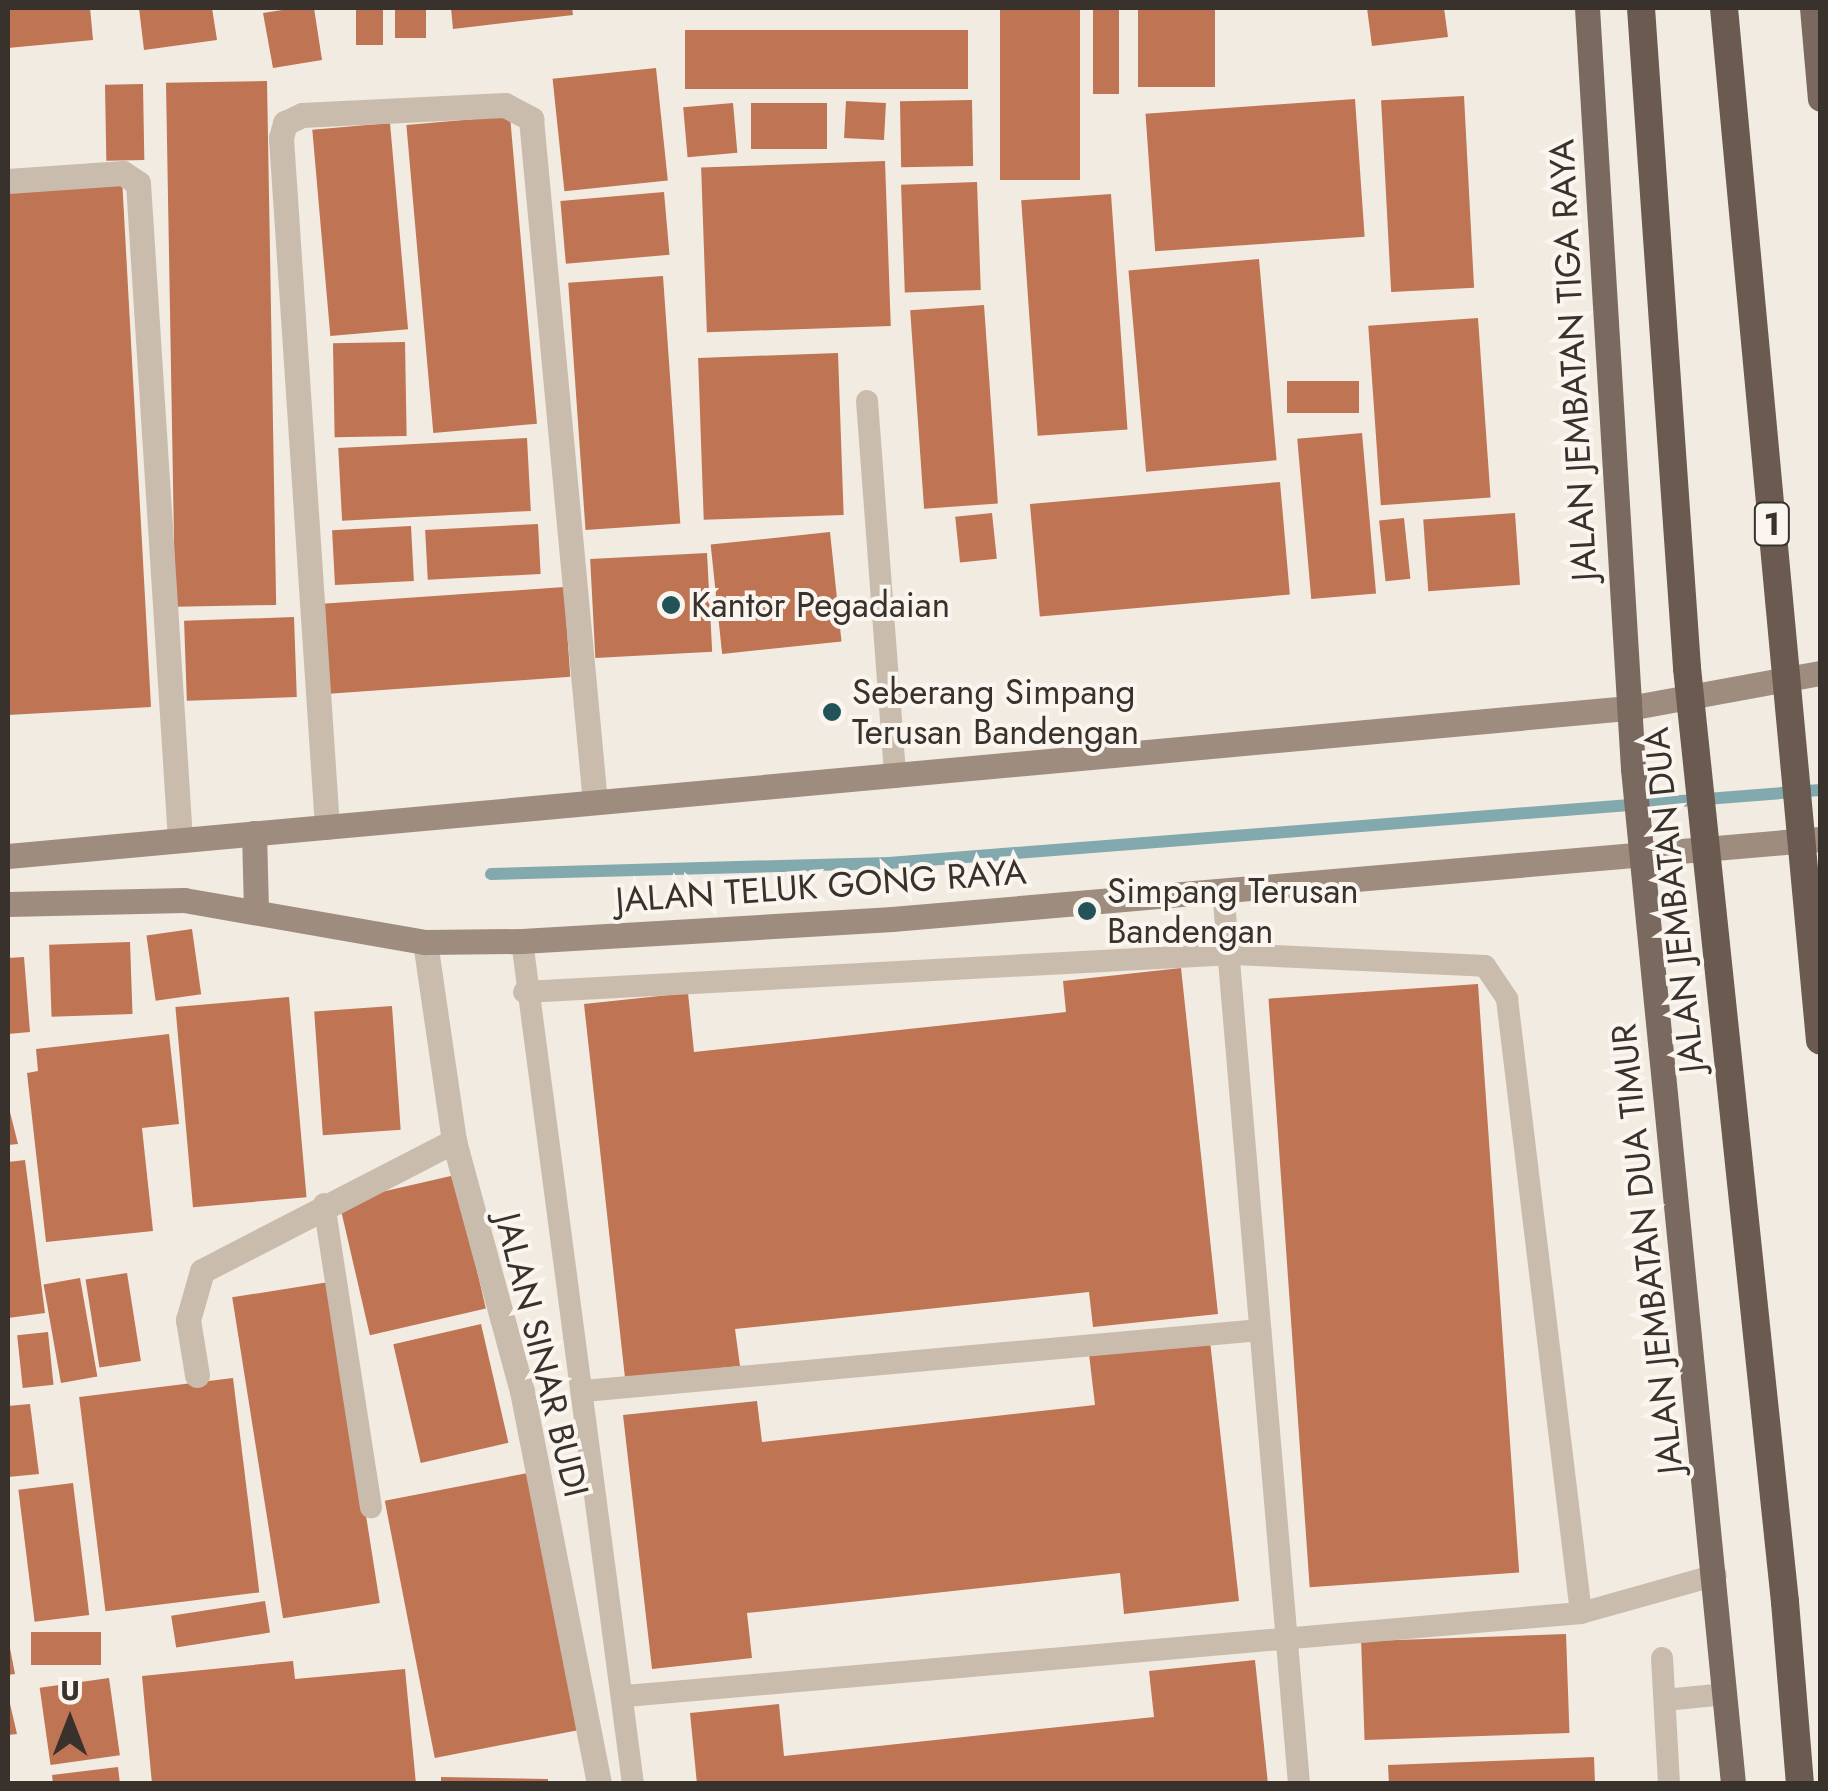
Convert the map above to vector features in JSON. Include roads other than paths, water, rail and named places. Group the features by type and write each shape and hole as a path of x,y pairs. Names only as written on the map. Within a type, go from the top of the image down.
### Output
{"highway":[{"name":"JALAN JEMBATAN DUA","path":"1640,8 1687,668 1800,1784"},
{"name":"1","path":"1724,8 1820,1041"}],"main road":[{"name":"JALAN JEMBATAN TIGA RAYA","path":"1587,8 1629,708"},
{"path":"1812,8 1820,98"},
{"path":"8,856 1629,708 1820,674"},
{"name":"JALAN JEMBATAN DUA TIMUR","path":"1629,708 1716,1576 1733,1784"},
{"path":"254,832 256,907"},
{"name":"JALAN TELUK GONG RAYA","path":"8,904 256,907 425,942 522,941 1223,890 1642,848 1820,839"}],"street":[{"path":"327,827 281,138 285,122 302,115 504,106 531,119 595,802"},
{"path":"8,181 123,174 138,183 180,840"},
{"name":"JALAN SINAR BUDI","path":"425,942 454,1141 522,1391 599,1784"},
{"path":"197,1375 190,1291 202,1271 324,1204 454,1141"}],"lane":[{"path":"867,401 895,777"},
{"path":"1223,890 1233,954 1299,1784"},
{"path":"522,941 524,992 626,1696 633,1784"},
{"path":"524,992 1233,954 1465,961 1500,980 1582,1613"},
{"path":"324,1204 370,1507"},
{"path":"584,1391 1260,1330"},
{"path":"626,1696 1582,1613 1716,1576"},
{"path":"1662,1658 1669,1784"},
{"path":"1664,1700 1726,1694"}],"waterway":[{"path":"491,874 889,863 1820,790"}],"place":[{"name":"Kantor Pegadaian","path":"671,605"},
{"name":"Seberang Simpang Terusan Bandengan","path":"832,712"},
{"name":"Simpang Terusan Bandengan","path":"1087,911"}]}
